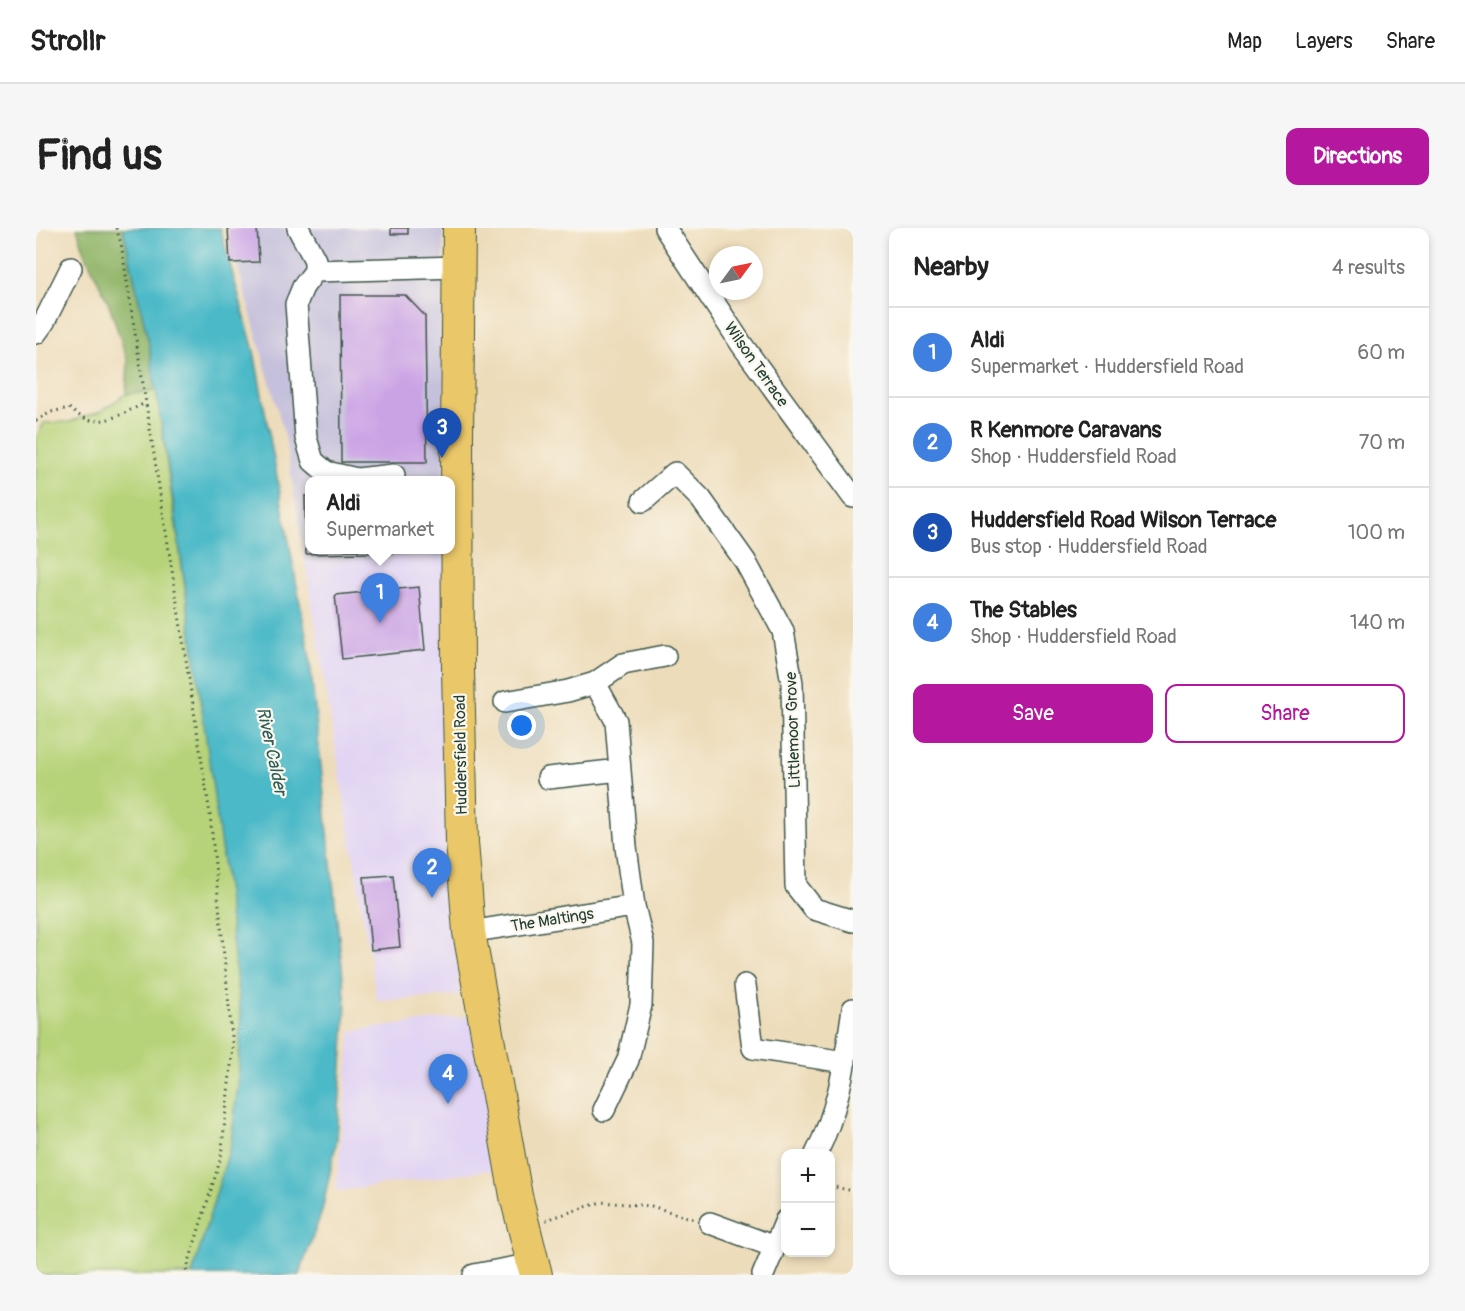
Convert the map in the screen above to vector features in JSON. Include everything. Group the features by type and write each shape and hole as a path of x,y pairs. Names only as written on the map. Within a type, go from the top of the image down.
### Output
{"highway":[{"name":"Huddersfield Road","path":"459,228 458,669 462,842 469,932 516,1196 535,1269"}],"street":[{"path":"298,228 315,260 315,271 303,287 296,304 306,438 313,461 326,472 344,476"},
{"name":"Wilson Terrace","path":"665,228 742,345 853,497"},
{"path":"315,271 459,267"},
{"path":"36,333 44,322 71,268"},
{"name":"Littlemoor Grove","path":"643,501 675,473 701,499 745,561 783,631 792,683 796,886 814,909 853,921"},
{"path":"385,476 394,475"},
{"path":"505,702 568,691 595,682 623,664 665,656"},
{"path":"595,682 616,721 626,847 634,906 643,943 641,1005 628,1060 604,1110"},
{"path":"548,778 620,771"},
{"name":"The Maltings","path":"469,932 634,906"},
{"path":"745,985 753,1048 848,1054"},
{"path":"818,1149 827,1132 840,1092 848,1054 853,1009"},
{"path":"710,1223 775,1247"},
{"path":"763,1275 781,1232"},
{"path":"474,1275 535,1269"}],"path":[{"path":"116,228 121,243 210,814 233,1047 221,1157 185,1275"},
{"path":"36,421 51,412 69,408 80,418 100,422 146,403"},
{"path":"835,1187 853,1191"},
{"path":"524,1226 601,1202 651,1206 710,1223"}],"shaded area":[{"path":"227,228 443,228 445,476 305,476 305,554 445,554 445,557 305,560 285,437"},
{"path":"445,557 447,859 460,995 377,1001 305,560"},
{"path":"475,1015 498,1169 336,1191 351,1031"}],"green space":[{"path":"77,228 123,228 149,344 156,391 126,394 128,362 110,307 85,253"},
{"path":"156,391 201,696 241,1018 238,1085 231,1144 192,1275 36,1275 36,438 44,423 69,422 101,411 126,394"}],"water":[{"name":"River Calder","path":"123,228 220,228 254,351 309,652 346,1006 337,1139 322,1211 299,1275 192,1275 231,1144 238,1085 241,1018 225,876 174,506 149,344"}],"building":[{"path":"228,228 257,228 259,262 230,263"},
{"path":"391,228 408,228 408,234 391,234"},
{"path":"340,295 405,295 425,316 427,462 341,462"},
{"path":"419,587 425,650 342,659 335,595"},
{"path":"393,875 400,947 371,950 364,877"}],"place":[{"name":"Huddersfield Road Wilson Terrace","path":"442,458"},
{"name":"Aldi","path":"380,623"},
{"name":"R Kenmore Caravans","path":"432,898"},
{"name":"The Stables","path":"448,1104"}]}
